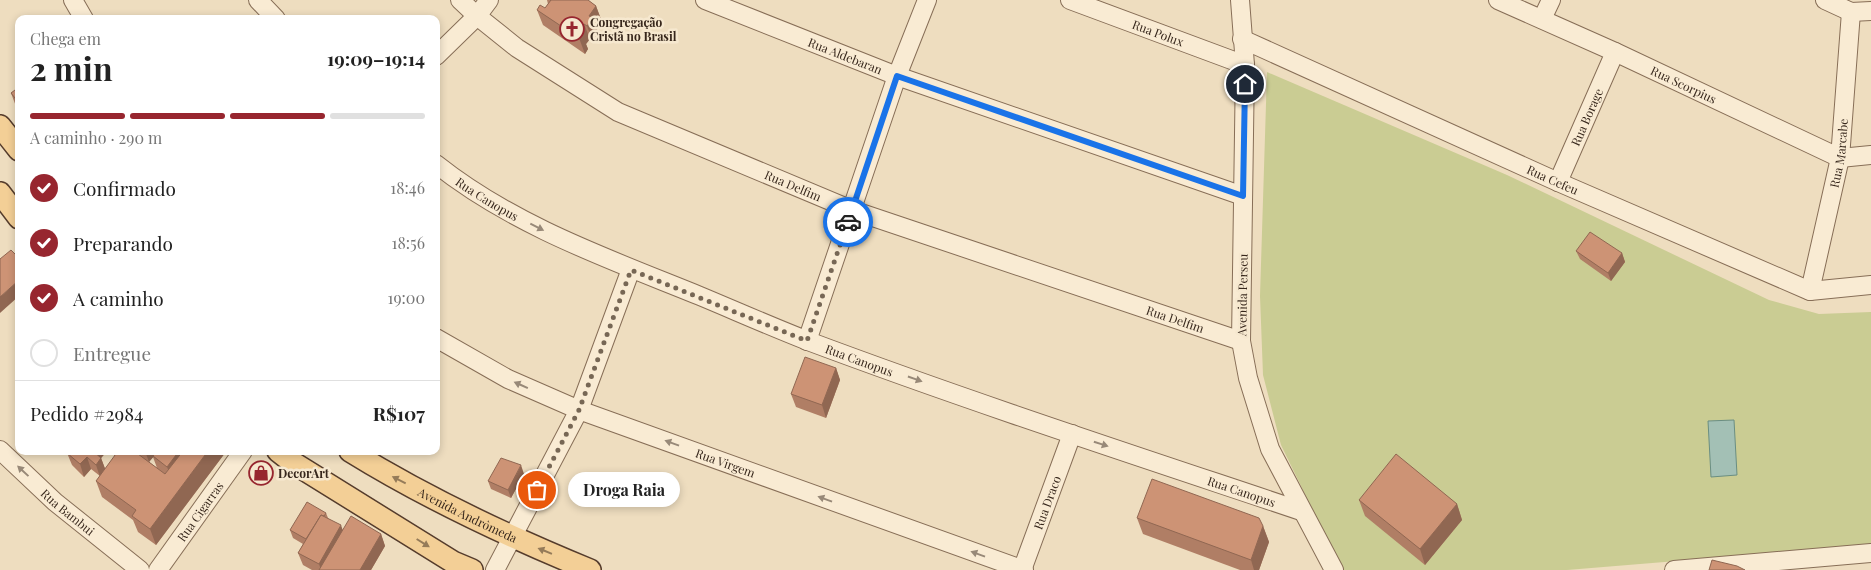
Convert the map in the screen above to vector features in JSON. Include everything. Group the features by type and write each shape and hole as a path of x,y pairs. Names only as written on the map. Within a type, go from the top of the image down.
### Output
{"main road":[{"path":"0,126 15,145"},
{"path":"0,193 15,213"},
{"path":"283,455 453,562 472,570"},
{"name":"Avenida Andrômeda","path":"356,455 389,476 512,538 590,570"}],"street":[{"path":"73,0 82,15"},
{"path":"258,0 272,15"},
{"name":"Rua Delfim","path":"460,0 476,16 517,48 618,112 852,210 1241,341"},
{"path":"440,52 476,16 489,0"},
{"name":"Rua Aldebaran","path":"705,0 897,76 1243,196"},
{"path":"807,341 897,76 927,0"},
{"name":"Rua Polux","path":"1070,0 1245,65"},
{"name":"Avenida Perseu","path":"1240,0 1245,65 1241,341 1248,378 1270,449 1334,570"},
{"name":"Rua Scorpius","path":"1498,0 1615,52 1840,158"},
{"path":"1542,19 1551,0"},
{"path":"1825,0 1851,12 1871,11"},
{"path":"1851,12 1865,0"},
{"name":"Rua Marcabe","path":"1810,291 1840,158 1851,12"},
{"name":"Rua Cefeu","path":"1242,39 1558,182 1810,291 1871,285"},
{"name":"Rua Borage","path":"1558,182 1615,52"},
{"path":"1840,158 1871,155"},
{"name":"Rua Canopus","path":"440,167 513,215 568,242 631,270 807,341 1072,434 1302,511"},
{"path":"495,570 579,410 631,270"},
{"name":"Rua Virgem","path":"440,340 508,379 579,410 1023,570"},
{"name":"Rua Draco","path":"1023,570 1072,434"},
{"name":"Rua Bambui","path":"0,450 55,502 140,570"},
{"name":"Rua Cigarras","path":"158,570 240,455"},
{"path":"1674,570 1871,553"},
{"path":"1843,556 1871,565"}],"green space":[{"path":"1267,72 1507,175 1769,300 1819,314 1871,312 1871,545 1567,570 1342,570 1281,445 1263,375 1260,296"}],"shaded area":[{"path":"1734,420 1737,475 1711,477 1708,421"}],"building":[{"path":"551,0 588,0 596,6 589,16 593,18 587,26 584,24 579,31 582,33 579,38 537,10 540,5 545,8"},
{"path":"15,90 15,98 11,93"},
{"path":"1590,232 1622,253 1608,273 1576,251"},
{"path":"11,250 15,254 15,284 0,297 0,259"},
{"path":"805,357 836,368 822,405 791,394"},
{"path":"1396,454 1457,504 1420,549 1359,500"},
{"path":"69,455 98,455 101,458 96,465 87,457 80,464"},
{"path":"115,455 139,455 165,474 180,455 205,455 150,529 132,516 136,510 96,481"},
{"path":"154,455 176,455 167,467"},
{"path":"501,458 521,465 508,490 488,481"},
{"path":"1152,479 1259,518 1263,526 1251,560 1137,518"},
{"path":"307,502 326,513 324,516 321,515 306,539 290,530"},
{"path":"321,515 341,525 319,564 298,553"},
{"path":"351,516 381,534 360,570 319,570"},
{"path":"1712,560 1737,566 1745,570 1709,570"}],"way so far":[{"path":"537,490 579,410 631,270 807,341 848,222"}],"place":[{"name":"Congregação Cristã no Brasil","path":"572,29"},
{"name":"DecorArt","path":"261,473"},
{"name":"Droga Raia","path":"537,490"}],"route":[{"path":"848,222 897,76 1243,196 1245,84"}]}
